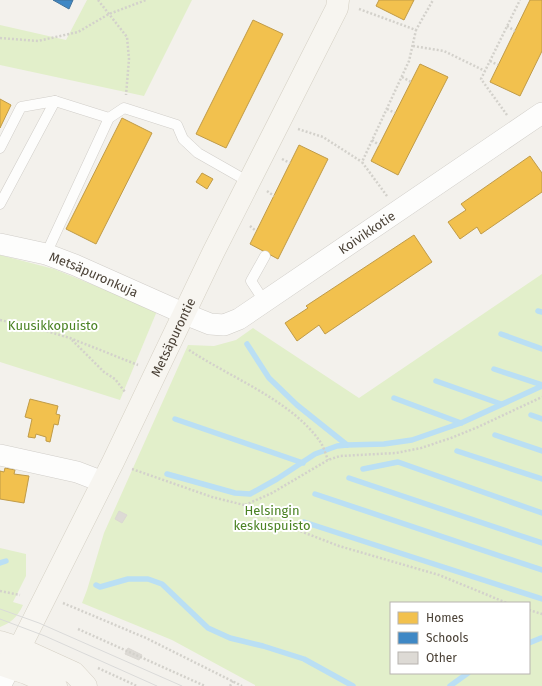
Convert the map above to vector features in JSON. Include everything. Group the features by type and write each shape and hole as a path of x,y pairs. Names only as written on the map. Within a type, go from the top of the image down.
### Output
{"street":[{"name":"Metsäpurontie","path":"5,666 10,645 103,482 213,253 258,187 345,4"},
{"name":"Koivikkotie","path":"185,314 210,324 224,325 239,319 542,113"},
{"name":"Metsäpuronkuja","path":"0,244 46,254 75,265 185,314"},
{"path":"0,455 77,472 103,482"},
{"path":"10,645 74,673 91,676"},
{"path":"0,686 5,666 56,686"}],"lane":[{"path":"0,148 21,107 55,101 109,118"},
{"path":"0,204 55,101"},
{"path":"46,254 109,118 124,108 176,125 183,139 198,153 258,187"},
{"path":"264,301 251,281 265,256"}],"path":[{"path":"98,0 127,37 129,58 128,83 124,108"},
{"path":"0,38 38,41 78,32 109,14 146,0"},
{"path":"362,162 410,62 416,30 432,0"},
{"path":"517,130 481,79 520,0"},
{"path":"345,4 416,30"},
{"path":"507,26 515,31"},
{"path":"412,46 444,51 485,71"},
{"path":"490,61 498,65"},
{"path":"402,77 411,82"},
{"path":"387,109 395,113"},
{"path":"298,129 322,137 362,162 398,211"},
{"path":"372,140 379,145"},
{"path":"282,159 290,163"},
{"path":"258,187 274,196"},
{"path":"250,226 256,231"},
{"path":"0,320 70,338 140,366"},
{"path":"70,338 104,372 115,379 127,394"},
{"path":"184,346 208,363 281,404 304,424 322,444 328,460"},
{"path":"244,505 272,493 328,460 340,456 396,453 421,448 478,427 542,397"},
{"path":"129,468 212,497 244,505 279,523 339,546 439,575 505,602"},
{"path":"0,591 20,596"},
{"path":"64,603 128,629 242,686"},
{"path":"530,610 542,614"},
{"path":"78,629 205,686"},
{"path":"91,676 137,686"},
{"path":"230,686 233,681"}],"green space":[{"path":"87,0 192,0 144,96 0,65 0,25 66,40"},
{"name":"Kuusikkopuisto","path":"0,255 54,269 157,311 120,400 0,362"},
{"name":"Helsingin keskuspuisto","path":"542,274 542,686 255,686 172,640 82,603 104,533 188,345 214,346 236,340 253,328 359,398"},
{"path":"0,548 26,554 26,576 13,602 23,605 21,609 11,621 0,627"}],"building: Homes":[{"path":"379,0 414,0 404,20 376,6"},
{"path":"530,0 542,0 542,51 520,96 490,82"},
{"path":"253,20 283,34 226,148 196,134"},
{"path":"420,64 448,77 398,175 371,161"},
{"path":"0,99 11,105 0,128"},
{"path":"122,118 152,133 96,244 66,229"},
{"path":"299,145 328,159 278,259 250,244"},
{"path":"530,156 542,173 542,192 481,234 477,227 460,239 448,222 466,210 461,204"},
{"path":"202,173 213,179 207,189 196,182"},
{"path":"414,235 432,262 325,334 319,325 297,341 285,323 308,308 306,306"},
{"path":"30,399 58,406 56,414 60,415 58,425 54,424 50,442 46,441 46,437 36,434 35,438 28,437 32,419 25,417"},
{"path":"5,468 15,470 14,474 29,476 24,503 0,499 0,471 4,472"}],"building: Schools":[{"path":"53,0 73,0 69,9"}],"building: Other":[{"path":"119,511 127,515 122,523 115,519"},
{"path":"128,648 142,655 139,660 125,654"}],"waterway":[{"path":"538,311 542,312"},
{"path":"501,334 542,349"},
{"path":"247,344 269,378 297,405 347,445"},
{"path":"494,369 542,385"},
{"path":"436,381 501,404"},
{"path":"167,474 235,493 250,494 277,479 315,454 337,446 384,444 412,440 461,423 542,386"},
{"path":"394,398 461,423"},
{"path":"531,415 542,419"},
{"path":"175,419 303,463"},
{"path":"495,435 542,451"},
{"path":"457,451 542,479"},
{"path":"363,469 398,462 542,513"},
{"path":"349,478 542,543"},
{"path":"315,494 542,570"},
{"path":"304,522 542,599"},
{"path":"0,563 6,561"},
{"path":"96,585 100,587 128,579 148,579 162,584 208,628 230,638 263,646 304,659 353,686"},
{"path":"530,643 541,638"},
{"path":"450,686 467,674"}],"tram line":[{"path":"0,609 39,623 182,686"},
{"path":"0,619 45,636 157,686"}]}
